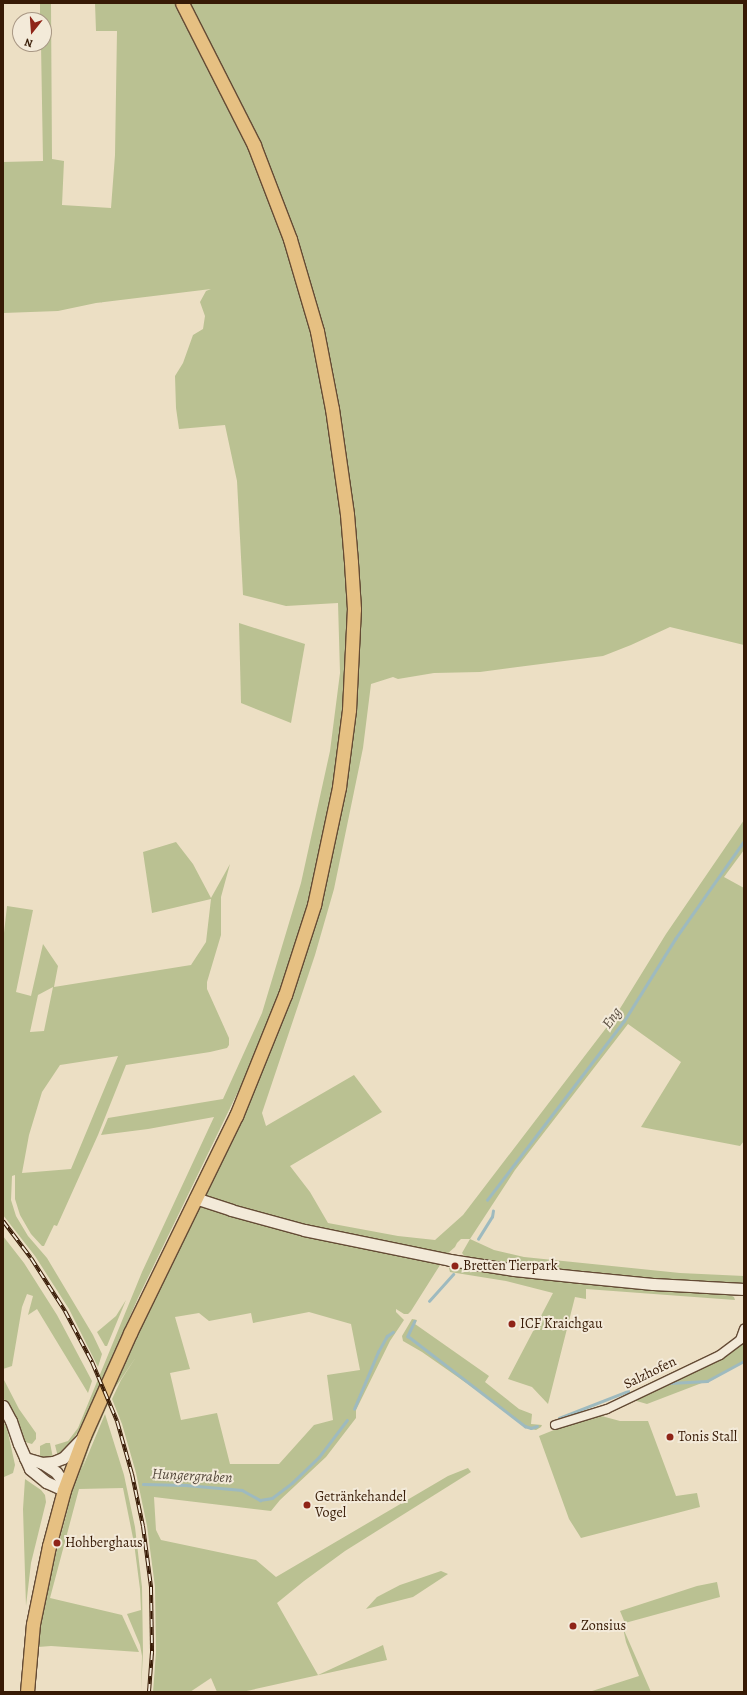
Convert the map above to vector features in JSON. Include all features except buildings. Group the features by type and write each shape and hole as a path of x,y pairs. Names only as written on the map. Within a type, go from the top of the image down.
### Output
{"main road":[{"path":"27,1692 30,1647 40,1587 64,1490 84,1436 130,1333 236,1116 285,995 314,905 339,787 349,710 354,609 347,514 332,409 315,324 290,239 254,145 182,3"}],"street":[{"path":"195,1198 231,1210 304,1230 457,1261 581,1278 744,1289"},
{"name":"Salzhofen","path":"555,1425 607,1409 720,1355 740,1340 744,1329"},
{"path":"3,1406 12,1421 18,1444 28,1465 36,1475 46,1482 64,1490"},
{"path":"42,1463 53,1462 63,1458 84,1436"},
{"path":"25,1458 42,1463 56,1472 61,1479 64,1490"}],"green space":[{"path":"40,3 51,3 51,12 40,12"},
{"path":"95,3 744,3 744,645 670,627 603,656 480,672 434,673 398,679 393,677 371,684 363,748 334,889 315,955 262,1113 266,1126 354,1075 382,1112 290,1166 310,1192 328,1223 398,1236 435,1240 463,1215 616,1015 666,934 744,820 744,850 724,877 744,888 744,1141 740,1146 641,1127 681,1062 628,1024 515,1170 470,1239 461,1239 447,1254 408,1314 404,1314 396,1309 396,1312 404,1320 390,1341 356,1410 356,1418 326,1457 280,1500 271,1511 154,1497 156,1530 161,1540 256,1560 276,1577 448,1476 468,1468 471,1472 345,1551 277,1603 318,1675 383,1645 387,1660 242,1692 217,1692 211,1678 190,1692 153,1692 156,1652 155,1587 147,1526 136,1473 122,1424 112,1399 121,1380 136,1357 115,1388 90,1445 82,1469 105,1414 124,1475 135,1527 142,1587 143,1652 141,1692 142,1656 140,1645 127,1614 141,1610 140,1589 134,1543 123,1488 79,1489 50,1598 122,1615 139,1652 51,1646 38,1647 44,1599 68,1508 59,1505 282,1001 138,1298 85,1420 66,1451 58,1457 55,1445 68,1441 78,1428 142,1272 214,1117 148,1129 101,1135 108,1118 223,1099 262,1013 301,883 330,751 340,673 338,603 286,606 243,595 237,481 225,425 179,429 176,408 175,376 183,363 193,335 203,329 205,316 200,302 206,291 211,289 96,303 58,311 3,313 3,162 43,161 41,52 51,52 52,159 64,161 62,205 111,208 115,155 117,31 96,31","holes":["309,1312 351,1324 360,1370 327,1375 333,1420 314,1425 279,1464 230,1464 217,1413 181,1420 170,1373 190,1369 175,1317 199,1313 209,1321 251,1313 253,1323"]},
{"path":"239,623 305,644 291,723 241,703"},
{"path":"176,842 193,864 211,898 230,864 221,897 221,935 207,982 207,989 229,1038 229,1045 227,1048 210,1052 126,1065 98,1135 57,1226 54,1225 44,1246 42,1246 31,1234 20,1215 15,1199 15,1175 12,1176 11,1200 16,1216 28,1236 47,1258 93,1335 102,1354 98,1367 69,1309 35,1256 3,1215 3,942 7,906 33,910 16,992 31,996 43,944 58,966 54,987 191,965 206,942 211,899 152,913 143,852","holes":["53,987 44,1031 30,1032 38,995","118,1056 71,1169 22,1173 29,1135 42,1092 60,1065"]},
{"path":"3,1236 24,1263 57,1315 92,1381 88,1393 37,1309 28,1315 33,1296 27,1294 22,1307 12,1366 3,1369"},
{"path":"470,1239 494,1250 524,1257 680,1273 744,1276 744,1286 578,1275 466,1258 462,1253"},
{"path":"457,1266 724,1292 734,1297 735,1300 586,1289 586,1299 575,1297 548,1404 532,1387 508,1379 553,1293 506,1281 450,1272 449,1268"},
{"path":"126,1300 107,1346 105,1346 97,1332 116,1316"},
{"path":"412,1319 417,1320 415,1324 489,1376 485,1382 519,1409 532,1414 531,1424 542,1425 541,1427 536,1430 526,1428 482,1394 422,1352 403,1341 402,1336"},
{"path":"744,1342 744,1361 707,1381 647,1404 633,1400"},
{"path":"3,1378 19,1409 36,1433 36,1439 32,1444 25,1442 3,1397"},
{"path":"594,1414 620,1421 648,1421 676,1496 697,1493 700,1507 581,1538 569,1519 539,1436"},
{"path":"3,1421 7,1428 15,1465 13,1473 4,1477"},
{"path":"50,1443 53,1458 43,1458 40,1456 40,1446"},
{"path":"25,1479 41,1490 45,1495 46,1502 31,1563 26,1606 23,1509"},
{"path":"441,1571 448,1574 413,1597 366,1609 377,1597 400,1585"},
{"path":"717,1582 720,1597 625,1623 620,1611 697,1586"},
{"path":"623,1628 651,1692 589,1692 639,1676 626,1642"}],"waterway":[{"name":"Eng","path":"487,1200 624,1021 675,939 744,841"},
{"name":"Eng","path":"478,1239 492,1217 493,1211"},
{"name":"Eng","path":"429,1301 453,1274"},
{"name":"Hungergraben","path":"415,1321 408,1336 525,1426 531,1428 537,1426"},
{"name":"Hungergraben","path":"354,1409 378,1352 387,1336 393,1332"},
{"name":"Hungergraben","path":"670,1383 707,1381 744,1361"},
{"name":"Hungergraben","path":"559,1418 628,1391"},
{"name":"Hungergraben","path":"143,1484 186,1485 242,1490 260,1500 272,1498 292,1483 319,1457 347,1420"}],"railway":[{"path":"3,1221 31,1258 65,1311 92,1362 117,1421 132,1474 143,1526 151,1587 152,1652 149,1692"}],"place":[{"name":"Bretten Tierpark","path":"455,1266"},
{"name":"ICF Kraichgau","path":"512,1324"},
{"name":"Tonis Stall","path":"670,1437"},
{"name":"Getränkehandel Vogel","path":"307,1505"},
{"name":"Hohberghaus","path":"57,1543"},
{"name":"Zonsius","path":"573,1626"}]}
